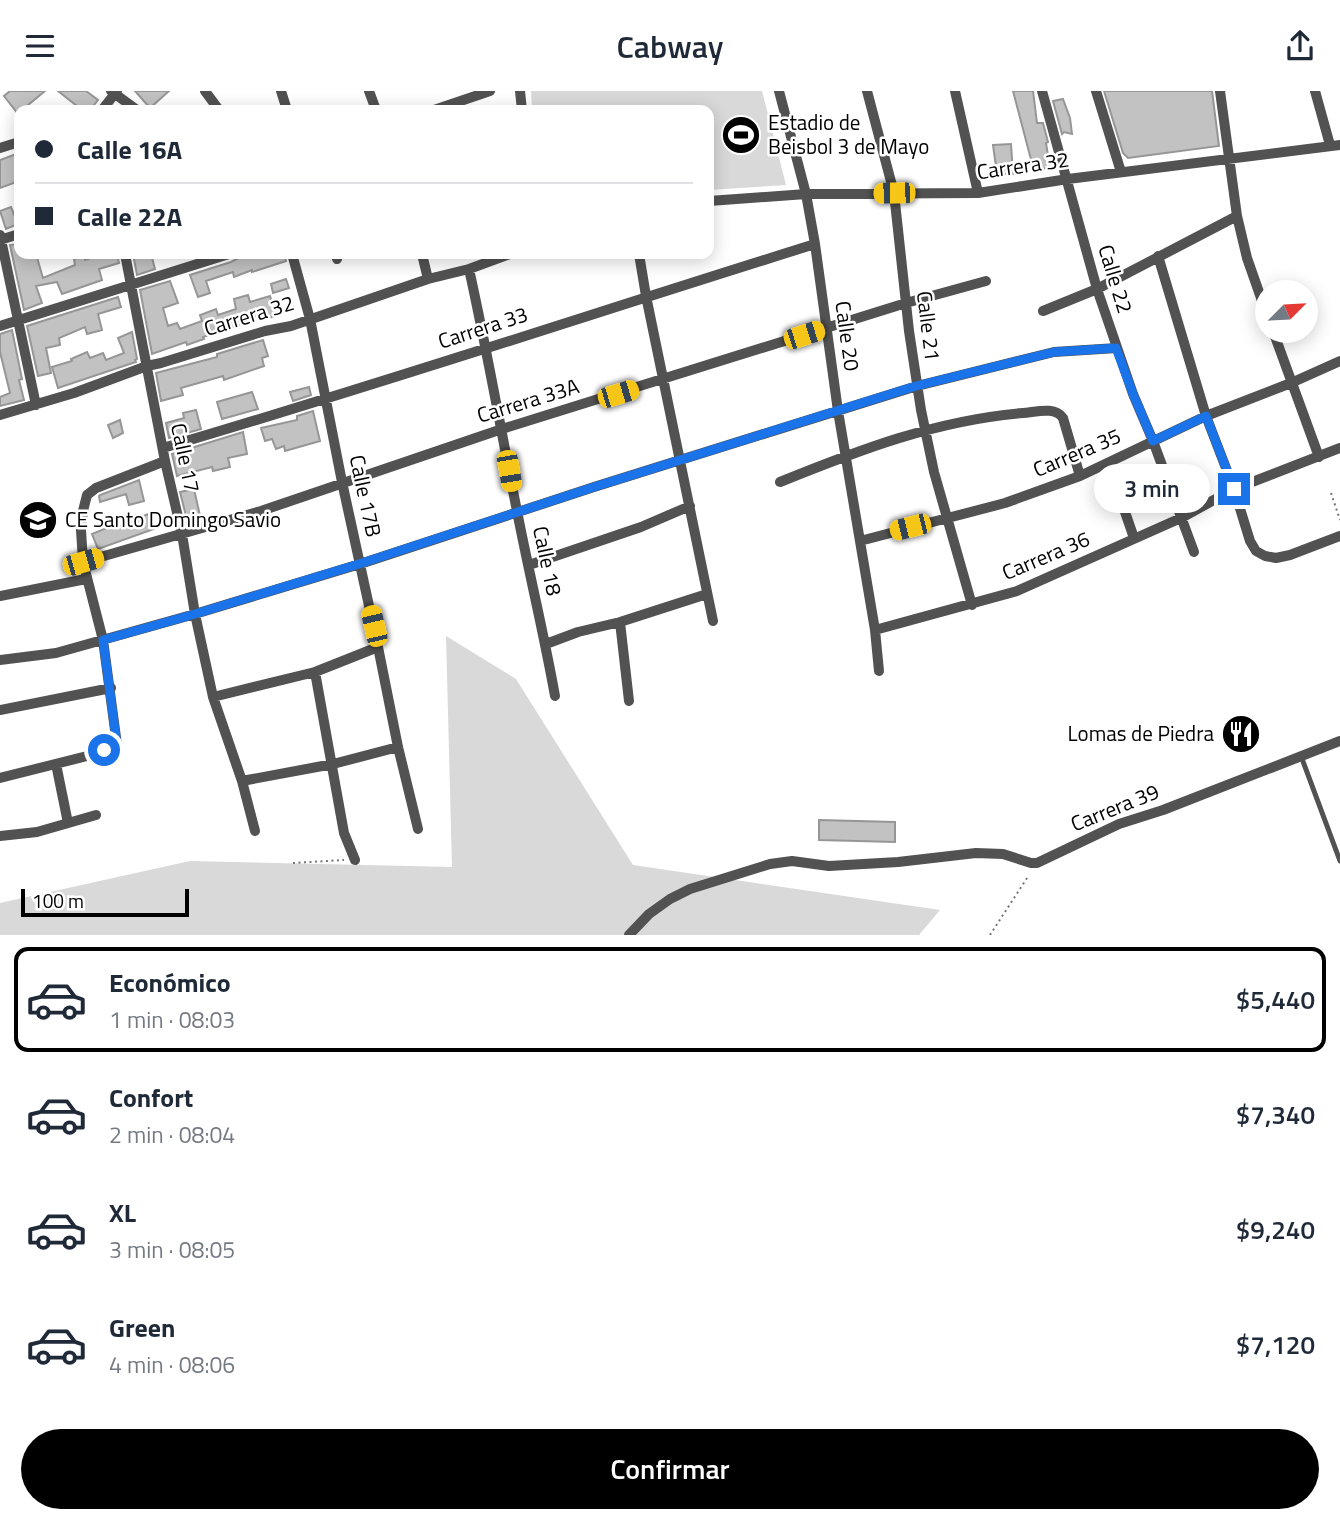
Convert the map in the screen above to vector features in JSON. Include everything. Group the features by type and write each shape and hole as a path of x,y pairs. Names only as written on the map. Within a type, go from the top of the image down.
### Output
{"street":[{"path":"460,101 489,91"},
{"name":"Calle 20","path":"779,91 806,194 815,244 879,671"},
{"name":"Calle 21","path":"867,91 894,193 916,386 934,472 972,605"},
{"path":"955,91 978,193"},
{"name":"Calle 22","path":"1042,91 1116,348 1194,552"},
{"path":"1096,91 1121,172"},
{"path":"1220,91 1237,216 1255,281"},
{"path":"1314,91 1335,145"},
{"path":"114,92 131,105"},
{"name":"Carrera 32","path":"714,201 806,194 978,193 1335,145"},
{"path":"1043,311 1097,289 1237,216"},
{"path":"0,238 36,405"},
{"name":"Carrera 33","path":"163,449 326,400 815,244"},
{"path":"1158,256 1206,416 1234,489 1250,541 1256,551 1276,558 1340,536"},
{"name":"Calle 17","path":"126,259 213,697 242,781 255,831"},
{"path":"0,326 212,259"},
{"name":"Calle 17B","path":"293,259 310,319 359,564 418,829"},
{"path":"423,259 428,279"},
{"name":"Carrera 32","path":"0,415 75,393 147,366 265,331 291,326 496,259"},
{"path":"640,259 713,621"},
{"name":"Calle 18","path":"469,269 555,696"},
{"name":"Carrera 33A","path":"83,562 261,511 502,429 906,303 986,281"},
{"path":"1277,343 1319,457"},
{"path":"0,660 57,653 195,614 916,386 1054,352 1116,348"},
{"name":"Carrera 35","path":"860,541 1005,503 1080,476 1206,416 1340,361"},
{"path":"780,482 846,455 926,429 1011,414 1052,410 1060,413 1063,418 1080,476"},
{"name":"Carrera 36","path":"875,631 1017,591 1181,518 1234,489 1340,448"},
{"path":"0,778 91,755 117,745 103,640 83,562 83,511 87,495 96,488 165,461"},
{"path":"1107,464 1134,538"},
{"path":"529,565 641,527 690,506"},
{"path":"0,596 86,579"},
{"path":"546,644 707,594"},
{"path":"620,622 629,701"},
{"path":"213,697 315,672 378,647"},
{"path":"315,672 344,833 355,860"},
{"path":"0,710 111,688"},
{"name":"Carrera 39","path":"1037,863 1118,824 1163,810 1340,741"},
{"path":"242,781 333,764 398,747"},
{"path":"56,764 68,823"},
{"path":"0,836 37,832 96,815"},
{"path":"629,935 649,914 670,899 690,889 770,864 792,861 829,866 898,863 976,853 1003,853 1037,863"}],"lane":[{"path":"1301,756 1340,861"}],"path":[{"path":"1331,493 1340,520"},
{"path":"293,863 355,860"},
{"path":"990,935 1037,863"}],"shaded area":[{"name":"Estadio de Beisbol 3 de Mayo","path":"531,91 762,91 786,185 714,190 714,105 532,105"},
{"path":"446,636 516,679 633,865 940,910 919,935 0,935 0,903 190,861 452,867"}],"building":[{"path":"10,91 45,91 28,105 14,105 14,109 4,96"},
{"path":"58,91 86,91 98,100 94,105 76,105"},
{"path":"135,91 169,91 153,105 147,105"},
{"path":"1013,91 1033,91 1037,123 1043,123 1048,142 1050,167 1034,171"},
{"path":"1104,91 1212,91 1219,146 1128,158 1123,153"},
{"path":"1063,99 1072,134 1062,134 1053,101"},
{"path":"1011,144 1013,174 997,174 993,145"},
{"path":"14,155 14,183 0,188 0,160"},
{"path":"11,207 14,226 6,229 0,211"},
{"path":"10,245 14,245 14,259 37,259 43,278 75,265 74,259 118,259 119,263 99,269 102,280 62,294 57,282 36,286 42,303 24,310"},
{"path":"134,259 152,259 155,269 137,275"},
{"path":"236,259 286,261 234,277 233,272 206,281 210,293 198,297 190,275"},
{"path":"286,279 289,288 273,293 271,284"},
{"path":"170,281 178,303 163,308 168,326 177,323 180,329 202,321 200,315 216,309 218,315 236,309 234,299 248,295 250,302 270,296 276,316 260,320 259,316 238,322 239,325 203,337 204,339 187,345 186,342 152,354 140,290"},
{"path":"118,297 121,307 98,314 102,330 87,334 85,327 59,338 60,345 46,348 51,373 38,376 27,326"},
{"path":"12,330 24,400 0,406 0,397 10,393 0,352 0,334"},
{"path":"132,332 136,362 58,388 52,367 72,361 71,359 87,352 90,358 103,353 106,360 124,353 118,338"},
{"path":"263,340 268,356 262,358 264,366 224,380 223,376 181,388 183,395 161,401 156,373 217,357 217,354"},
{"path":"309,387 311,395 293,401 290,392"},
{"path":"252,392 258,409 222,419 217,402"},
{"path":"196,410 201,429 169,438 166,423 184,418 183,413"},
{"path":"313,411 320,441 285,451 284,446 276,449 272,439 265,441 261,428 297,420 297,416"},
{"path":"120,420 123,433 113,438 108,425"},
{"path":"243,432 247,454 228,458 230,467 213,471 212,467 177,476 172,454"},
{"path":"139,480 144,501 129,505 126,494 100,502 100,495"},
{"path":"194,489 201,520 188,524 180,492"},
{"path":"148,514 154,529 98,549 92,534"},
{"path":"819,820 895,822 895,842 819,840"}],"place":[{"name":"Estadio de Beisbol 3 de Mayo","path":"741,135"},
{"name":"CE Santo Domingo Savio","path":"38,520"},
{"name":"Lomas de Piedra","path":"1241,734"}],"route":[{"path":"104,750 117,745 103,640 359,564 916,386 1054,352 1116,348 1153,441 1206,416 1234,489"}]}
